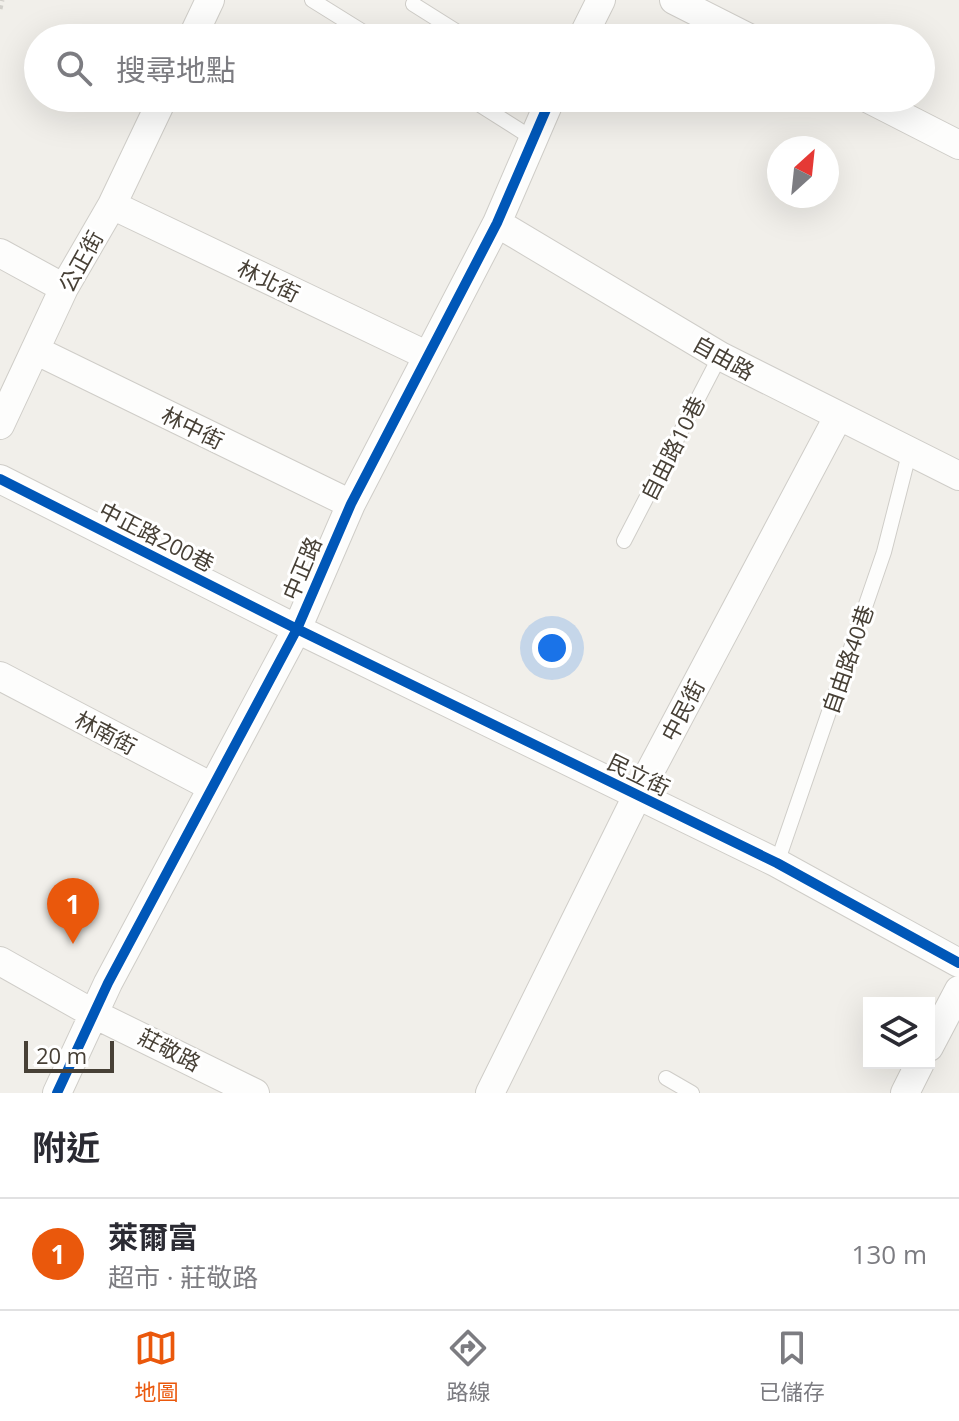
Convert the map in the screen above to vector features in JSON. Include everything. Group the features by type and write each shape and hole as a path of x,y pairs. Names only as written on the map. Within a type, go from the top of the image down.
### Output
{"street":[{"path":"199,24 210,0"},
{"path":"589,24 601,0"},
{"path":"674,0 721,24"},
{"name":"公正街","path":"0,425 64,288 112,205 156,112"},
{"name":"中正路","path":"57,1093 94,1014 297,629 351,504 497,223 544,112"},
{"path":"898,112 957,138"},
{"name":"林北街","path":"112,205 426,355"},
{"name":"自由路","path":"497,223 720,356 909,454 958,473"},
{"path":"0,253 64,288"},
{"name":"林中街","path":"35,350 351,504"},
{"name":"中民街","path":"490,1093 637,796 838,417"},
{"name":"中正路200巷","path":"0,479 297,629"},
{"name":"民立街","path":"297,629 777,863 959,963"},
{"name":"林南街","path":"0,676 212,787"},
{"name":"莊敬路","path":"0,961 94,1014 255,1093"},
{"path":"935,1036 959,990"},
{"path":"905,1093 917,1069"}],"lane":[{"path":"195,24 196,0"},
{"path":"312,0 351,24"},
{"path":"413,4 445,24"},
{"path":"491,112 532,138"},
{"name":"自由路10巷","path":"624,541 720,356"},
{"name":"自由路40巷","path":"777,863 884,552 909,454"},
{"path":"666,1078 692,1093"}],"path":[{"path":"0,9 2,0"}],"cycle path":[{"path":"57,1093 108,983 297,629 351,504 497,223 545,112"},
{"path":"0,479 297,629 777,863 959,963"}],"place":[{"name":"萊爾富","path":"73,944"}]}
